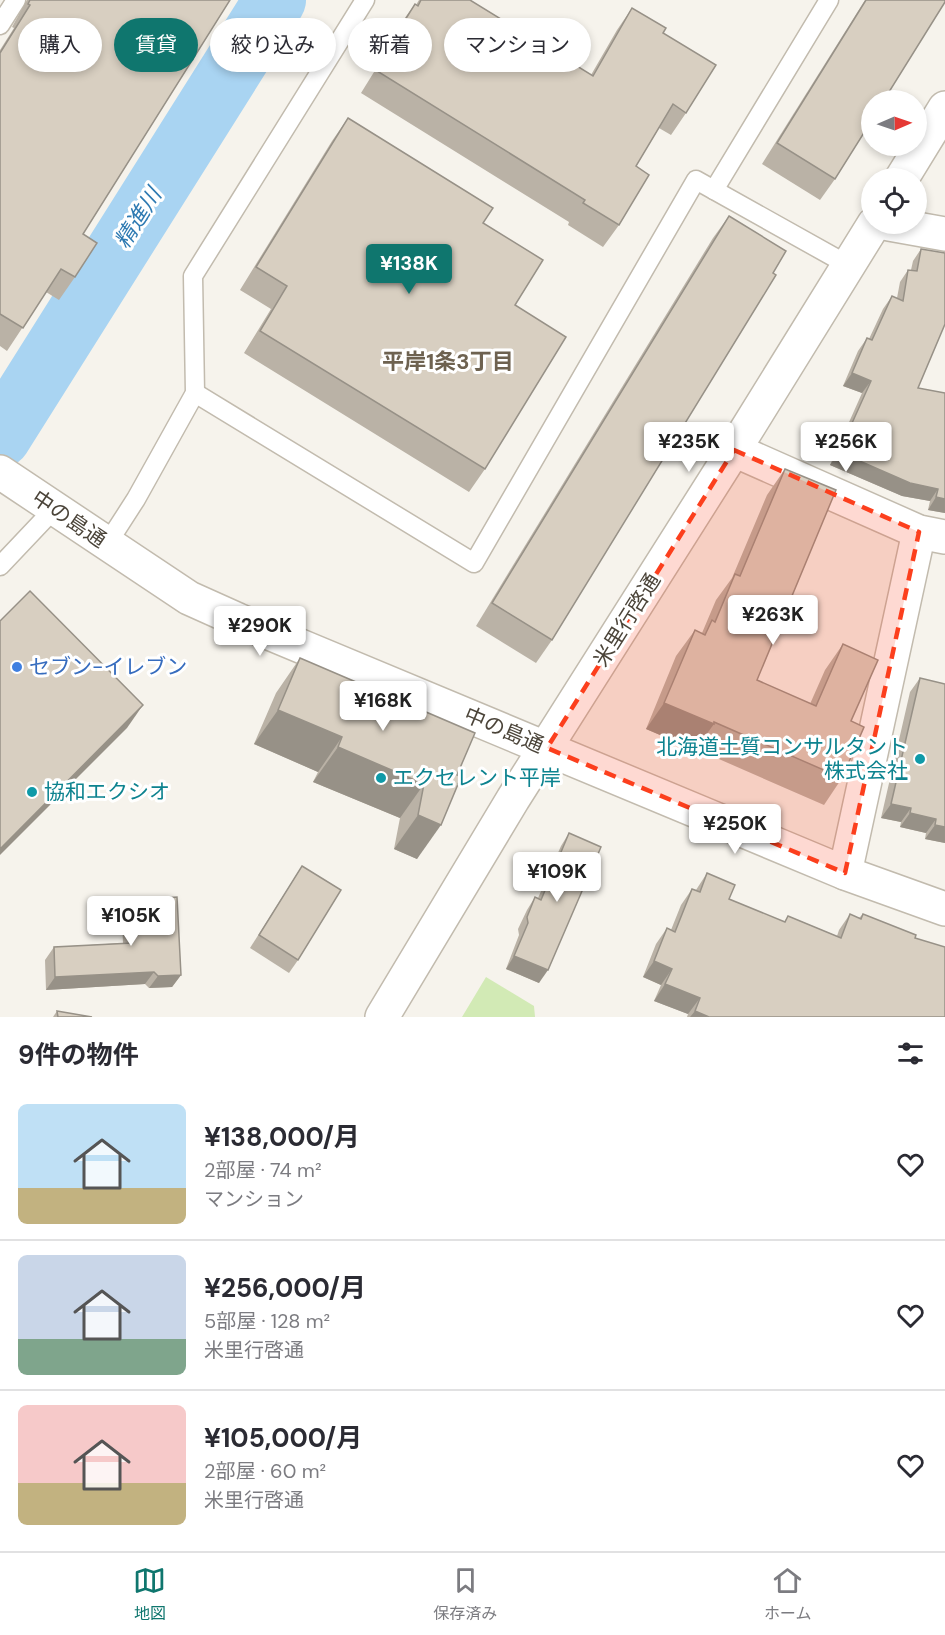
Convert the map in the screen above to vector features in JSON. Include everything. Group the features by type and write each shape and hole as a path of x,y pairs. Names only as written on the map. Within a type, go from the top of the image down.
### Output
{"street":[{"path":"908,168 945,108"},
{"path":"927,231 945,234"},
{"name":"米里行啓通","path":"382,1017 513,799 868,234"},
{"path":"734,450 932,535 845,873"},
{"name":"中の島通","path":"9,478 199,603 845,873 945,909"}],"lane":[{"path":"0,25 16,0"},
{"path":"107,544 136,499 195,393 193,276 364,0"},
{"path":"714,190 829,0"},
{"path":"195,393 474,563 696,180 848,265"},
{"path":"0,566 54,509"}],"highlighted area":[{"path":"734,450 919,532 845,873 547,748"}],"green space":[{"path":"486,977 534,1006 535,1017 462,1017"}],"building":[{"path":"30,0 230,0 219,18 210,18 210,32 198,51 198,18 114,18 114,72 185,72 83,234 97,243 75,277 61,269 23,328 0,314 0,53 18,24 18,72 102,72 102,18 22,18 30,5 28,4"},
{"path":"421,0 470,0 499,18 444,18 444,72 587,72 593,76 632,8 666,28 663,33 716,65 686,113 673,104 636,166 649,175 619,225 583,203 585,200 379,72 432,72 432,18 406,18 415,4 418,6"},
{"path":"866,0 945,0 890,90 861,90 861,138 835,179 777,143"},
{"path":"348,118 493,208 483,223 543,260 515,305 566,337 485,469 260,331 287,286 256,267"},
{"path":"729,216 786,251 773,273 776,275 552,640 492,603"},
{"path":"921,249 945,253 945,324 918,388 945,393 945,499 936,497 938,489 910,483 839,452 871,381 852,373 867,338 872,340 892,296 903,301 908,270 917,271"},
{"path":"785,469 836,490 757,680 816,706 843,644 878,660 851,721 864,727 842,778 714,722 714,724 664,703 695,630 705,635 712,620 715,622 735,574 740,576"},
{"name":"協和エクシオ","path":"30,591 143,705 0,849 0,621"},
{"path":"300,658 475,733 457,775 461,777 441,825 418,815 424,784 338,747 342,737 278,710"},
{"name":"北海道土質コンサルタント 株式会社","path":"920,678 945,684 945,827 935,825 936,819 910,813 911,808 891,804"},
{"path":"569,833 601,847 548,970 514,956 528,923 527,917 535,897 541,900"},
{"path":"302,866 341,890 298,960 259,935"},
{"path":"707,873 735,885 729,899 785,922 788,916 841,938 850,914 861,919 863,914 916,935 915,938 945,947 945,1017 709,1017 695,1011 700,998 665,984 672,969 654,961 667,928 675,932 692,889 700,892"},
{"path":"177,897 181,975 158,976 154,972 55,977 54,947 132,943 130,907 151,907 150,899"},
{"path":"57,1011 92,1017 58,1017"}],"waterway":[{"name":"精進川","path":"0,437 275,0"}],"place":[{"name":"セブン-イレブン","path":"17,667"},
{"name":"北海道土質コンサルタント 株式会社","path":"920,759"},
{"name":"エクセレント平岸","path":"381,778"},
{"name":"協和エクシオ","path":"32,792"}],"district":[{"name":"平岸1条3丁目","path":"448,361"}]}
